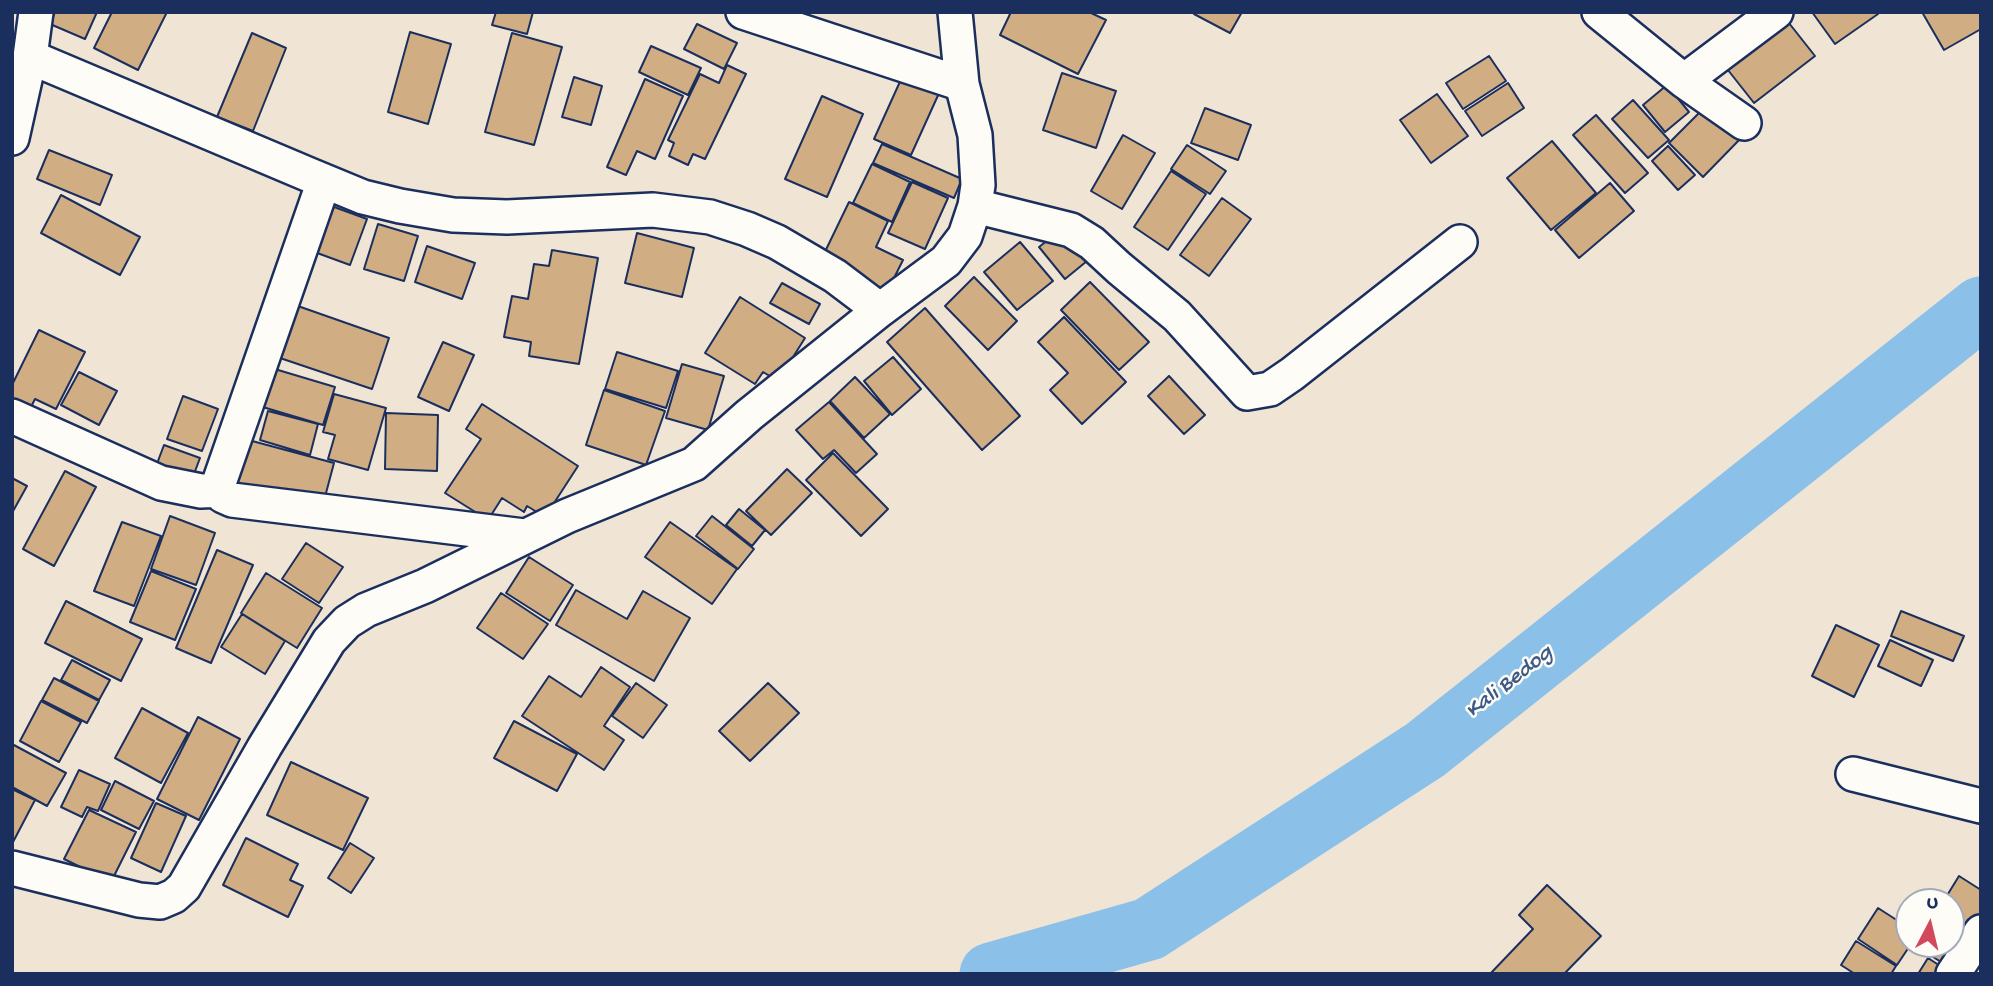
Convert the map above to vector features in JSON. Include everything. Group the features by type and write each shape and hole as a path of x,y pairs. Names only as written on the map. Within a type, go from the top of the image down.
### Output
{"street":[{"path":"12,138 30,57 36,12"},
{"path":"743,12 962,84"},
{"path":"12,868 139,900 160,902 174,896 184,887 329,641 347,622 366,610 425,586 524,536 694,464 748,415 946,261 965,236 975,206 978,160 975,135 962,84 955,12"},
{"path":"1599,12 1684,81 1744,123"},
{"path":"1684,81 1776,12"},
{"path":"30,57 363,197 388,203 453,215 507,217 653,210 710,217 777,242 835,276 880,310"},
{"path":"324,181 219,483 219,490 223,496 232,500 524,536"},
{"path":"975,206 1071,230 1092,243 1177,316 1247,393 1270,389 1292,374 1460,242"},
{"path":"12,416 161,482 201,491 219,490"},
{"path":"1853,774 1981,806"},
{"path":"1953,974 1981,932"}],"building":[{"path":"55,12 97,12 85,39 50,24"},
{"path":"112,12 167,12 138,70 94,48"},
{"path":"496,12 533,12 527,34 492,25"},
{"path":"1011,12 1089,12 1106,20 1078,74 1000,35"},
{"path":"1242,12 1230,33 1194,14"},
{"path":"1812,12 1877,12 1878,14 1835,44"},
{"path":"1922,12 1981,12 1981,29 1944,50"},
{"path":"1785,18 1815,56 1754,103 1724,65"},
{"path":"697,24 737,43 724,69 684,49"},
{"path":"410,32 451,44 428,124 388,112"},
{"path":"252,33 286,48 253,131 217,117"},
{"path":"512,33 562,47 534,145 485,132"},
{"path":"651,46 701,68 688,95 639,72"},
{"path":"1489,56 1506,81 1463,109 1446,83"},
{"path":"727,65 746,74 705,159 693,154 688,165 669,156 674,143 668,140 700,74 719,83"},
{"path":"1062,73 1116,91 1096,148 1043,130"},
{"path":"903,75 940,91 911,155 874,139"},
{"path":"574,77 602,86 591,125 562,117"},
{"path":"645,79 683,96 655,159 637,151 626,175 607,167"},
{"path":"1508,83 1524,108 1482,136 1465,111"},
{"path":"1667,85 1689,112 1665,132 1643,105"},
{"path":"1437,94 1468,136 1431,163 1400,120"},
{"path":"822,96 863,114 827,197 785,179"},
{"path":"1633,100 1669,140 1648,158 1612,119"},
{"path":"1709,103 1743,136 1703,177 1669,143"},
{"path":"1205,108 1251,125 1238,160 1191,143"},
{"path":"1596,115 1648,173 1625,193 1573,135"},
{"path":"1123,135 1155,153 1122,209 1091,191"},
{"path":"1552,141 1596,193 1551,230 1507,178"},
{"path":"882,144 962,179 954,198 873,163"},
{"path":"1187,145 1226,171 1210,194 1171,169"},
{"path":"1668,146 1695,175 1678,190 1652,161"},
{"path":"49,150 112,175 100,205 37,179"},
{"path":"872,164 910,182 892,222 853,203"},
{"path":"1171,171 1206,194 1168,250 1134,227"},
{"path":"912,182 948,198 925,249 888,233"},
{"path":"1610,183 1634,211 1579,258 1555,230"},
{"path":"61,195 140,237 120,275 41,233"},
{"path":"1222,198 1251,219 1209,276 1180,255"},
{"path":"849,202 888,221 876,247 903,260 887,292 821,260"},
{"path":"326,204 367,219 350,265 309,250"},
{"path":"378,224 418,236 404,281 364,269"},
{"path":"1062,229 1087,261 1065,279 1039,247"},
{"path":"637,233 694,248 682,297 625,283"},
{"path":"1020,242 1053,281 1017,310 984,272"},
{"path":"427,246 475,263 462,299 415,282"},
{"path":"552,250 598,258 579,364 529,356 531,342 504,337 512,296 528,299 534,264 549,266"},
{"path":"974,277 1017,321 988,350 945,306"},
{"path":"1090,282 1149,342 1119,370 1061,310"},
{"path":"782,283 820,304 809,324 770,303"},
{"path":"740,297 805,338 778,381 763,372 755,384 705,353"},
{"path":"295,305 389,338 372,389 277,357"},
{"path":"925,308 1020,416 982,450 887,342"},
{"path":"1064,317 1126,382 1082,424 1050,390 1068,373 1038,342"},
{"path":"39,330 85,352 56,409 35,399 29,411 12,403 12,385"},
{"path":"443,342 474,355 449,411 418,397"},
{"path":"617,352 678,371 666,408 605,389"},
{"path":"893,357 921,389 892,415 864,381"},
{"path":"682,364 724,376 708,430 666,418"},
{"path":"268,367 335,387 323,425 256,405"},
{"path":"79,372 117,391 99,425 61,405"},
{"path":"1169,376 1205,415 1184,434 1148,396"},
{"path":"855,377 890,414 864,438 830,401"},
{"path":"604,390 665,411 646,465 586,445"},
{"path":"334,394 386,408 368,470 328,459 335,435 323,432"},
{"path":"183,396 218,409 202,451 167,439"},
{"path":"829,402 877,454 856,473 834,450 823,459 796,430"},
{"path":"482,404 578,466 545,517 527,506 524,512 502,498 488,520 445,493 481,439 466,429"},
{"path":"268,411 318,424 310,455 260,440"},
{"path":"386,413 438,415 437,471 385,469"},
{"path":"241,438 334,463 322,508 229,483"},
{"path":"164,445 200,458 191,482 155,469"},
{"path":"833,453 888,509 861,536 806,480"},
{"path":"787,469 812,493 771,535 746,511"},
{"path":"65,471 96,487 54,566 23,549"},
{"path":"12,478 27,486 12,513"},
{"path":"739,509 765,530 752,546 726,525"},
{"path":"170,516 215,533 196,585 151,569"},
{"path":"712,516 754,549 738,569 696,536"},
{"path":"122,522 161,536 134,606 94,591"},
{"path":"670,522 737,569 712,604 645,557"},
{"path":"306,543 343,567 319,603 282,579"},
{"path":"217,550 253,565 211,663 176,648"},
{"path":"529,557 573,585 550,621 506,593"},
{"path":"151,571 196,589 175,640 130,622"},
{"path":"266,573 322,608 297,648 241,613"},
{"path":"576,590 627,619 643,591 690,618 654,681 556,625"},
{"path":"501,593 548,624 523,659 477,628"},
{"path":"66,601 142,639 121,681 45,643"},
{"path":"1901,611 1964,636 1953,661 1891,636"},
{"path":"242,614 285,641 265,674 221,647"},
{"path":"1836,625 1879,645 1854,697 1812,676"},
{"path":"1890,640 1933,660 1921,686 1878,666"},
{"path":"72,660 110,680 99,700 61,680"},
{"path":"601,667 630,687 604,726 624,740 604,770 522,716 549,676 581,697"},
{"path":"54,678 99,701 87,723 42,700"},
{"path":"636,683 667,705 643,738 612,716"},
{"path":"768,683 799,713 750,761 719,731"},
{"path":"41,701 81,722 59,762 20,741"},
{"path":"142,708 188,733 161,783 115,758"},
{"path":"198,717 240,739 199,820 157,799"},
{"path":"514,721 577,754 557,791 494,758"},
{"path":"12,744 66,773 47,806 12,787"},
{"path":"291,762 368,798 343,850 267,815"},
{"path":"79,770 110,784 98,811 87,807 82,817 61,807"},
{"path":"115,781 154,801 139,829 101,810"},
{"path":"12,789 35,800 12,844"},
{"path":"156,803 186,816 161,872 131,858"},
{"path":"89,810 136,832 111,882 64,859"},
{"path":"246,838 298,864 290,880 303,886 288,917 223,885"},
{"path":"350,843 374,858 351,893 328,878"},
{"path":"1959,876 1981,890 1981,921 1965,946 1965,888 1952,888"},
{"path":"1547,885 1601,936 1564,974 1490,974 1533,929 1519,915"},
{"path":"1878,908 1895,919 1895,958 1902,958 1897,965 1858,939"},
{"path":"1856,941 1896,966 1891,974 1855,974 1841,965"},
{"path":"1928,958 1951,973 1951,974 1918,974"},
{"path":"1935,958 1957,958 1951,968"}],"waterway":[{"name":"Kali Bedog","path":"991,974 1149,929 1425,750 1981,308"}]}
